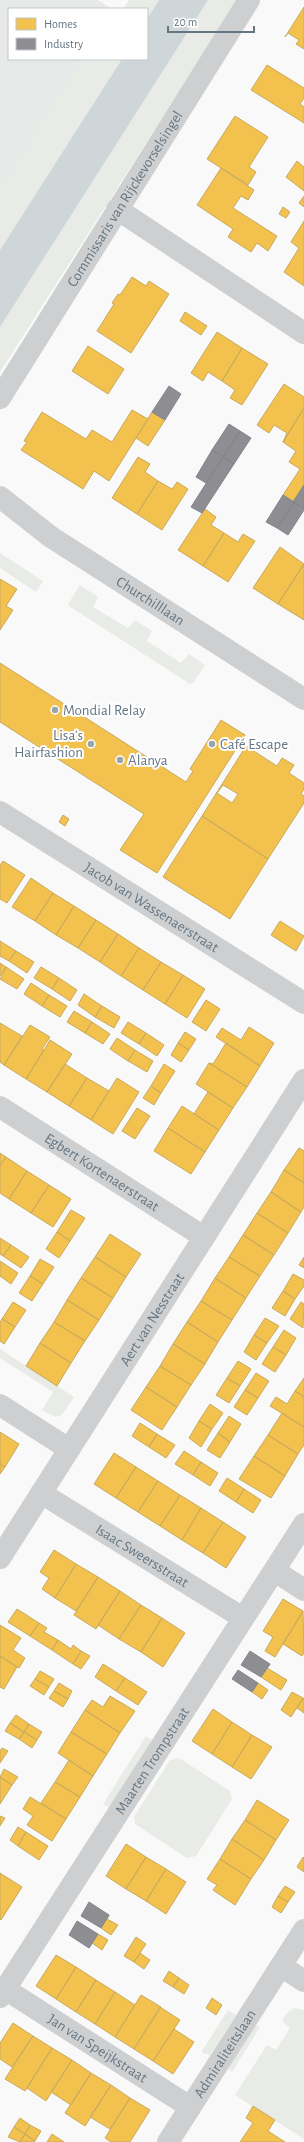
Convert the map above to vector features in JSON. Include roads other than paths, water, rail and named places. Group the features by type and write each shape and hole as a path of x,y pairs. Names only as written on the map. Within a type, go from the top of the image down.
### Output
{"street":[{"name":"Commissaris van Rijckevorselsingel","path":"0,398 249,0"},
{"path":"117,209 304,333"},
{"name":"Churchilllaan","path":"0,497 51,537 304,699"},
{"name":"Jacob van Wassenaerstraat","path":"0,812 304,1003"},
{"name":"Aert van Nesstraat","path":"0,1558 304,1080"},
{"name":"Egbert Kortenaerstraat","path":"0,1107 204,1237"},
{"path":"0,1404 70,1449"},
{"name":"Isaac Sweersstraat","path":"42,1493 243,1618"},
{"name":"Maarten Trompstraat","path":"5,1982 243,1618 275,1572 304,1524"},
{"path":"275,1572 304,1590"},
{"name":"Admiraliteitslaan","path":"168,2142 304,1930"},
{"path":"281,1966 304,1981"},
{"name":"Jan van Speijkstraat","path":"5,1982 190,2107"}],"place":[{"name":"Mondial Relay","path":"55,710"},
{"name":"Lisa's Hairfashion","path":"91,744"},
{"name":"Café Escape","path":"212,744"},
{"name":"Alanya","path":"120,760"}]}
